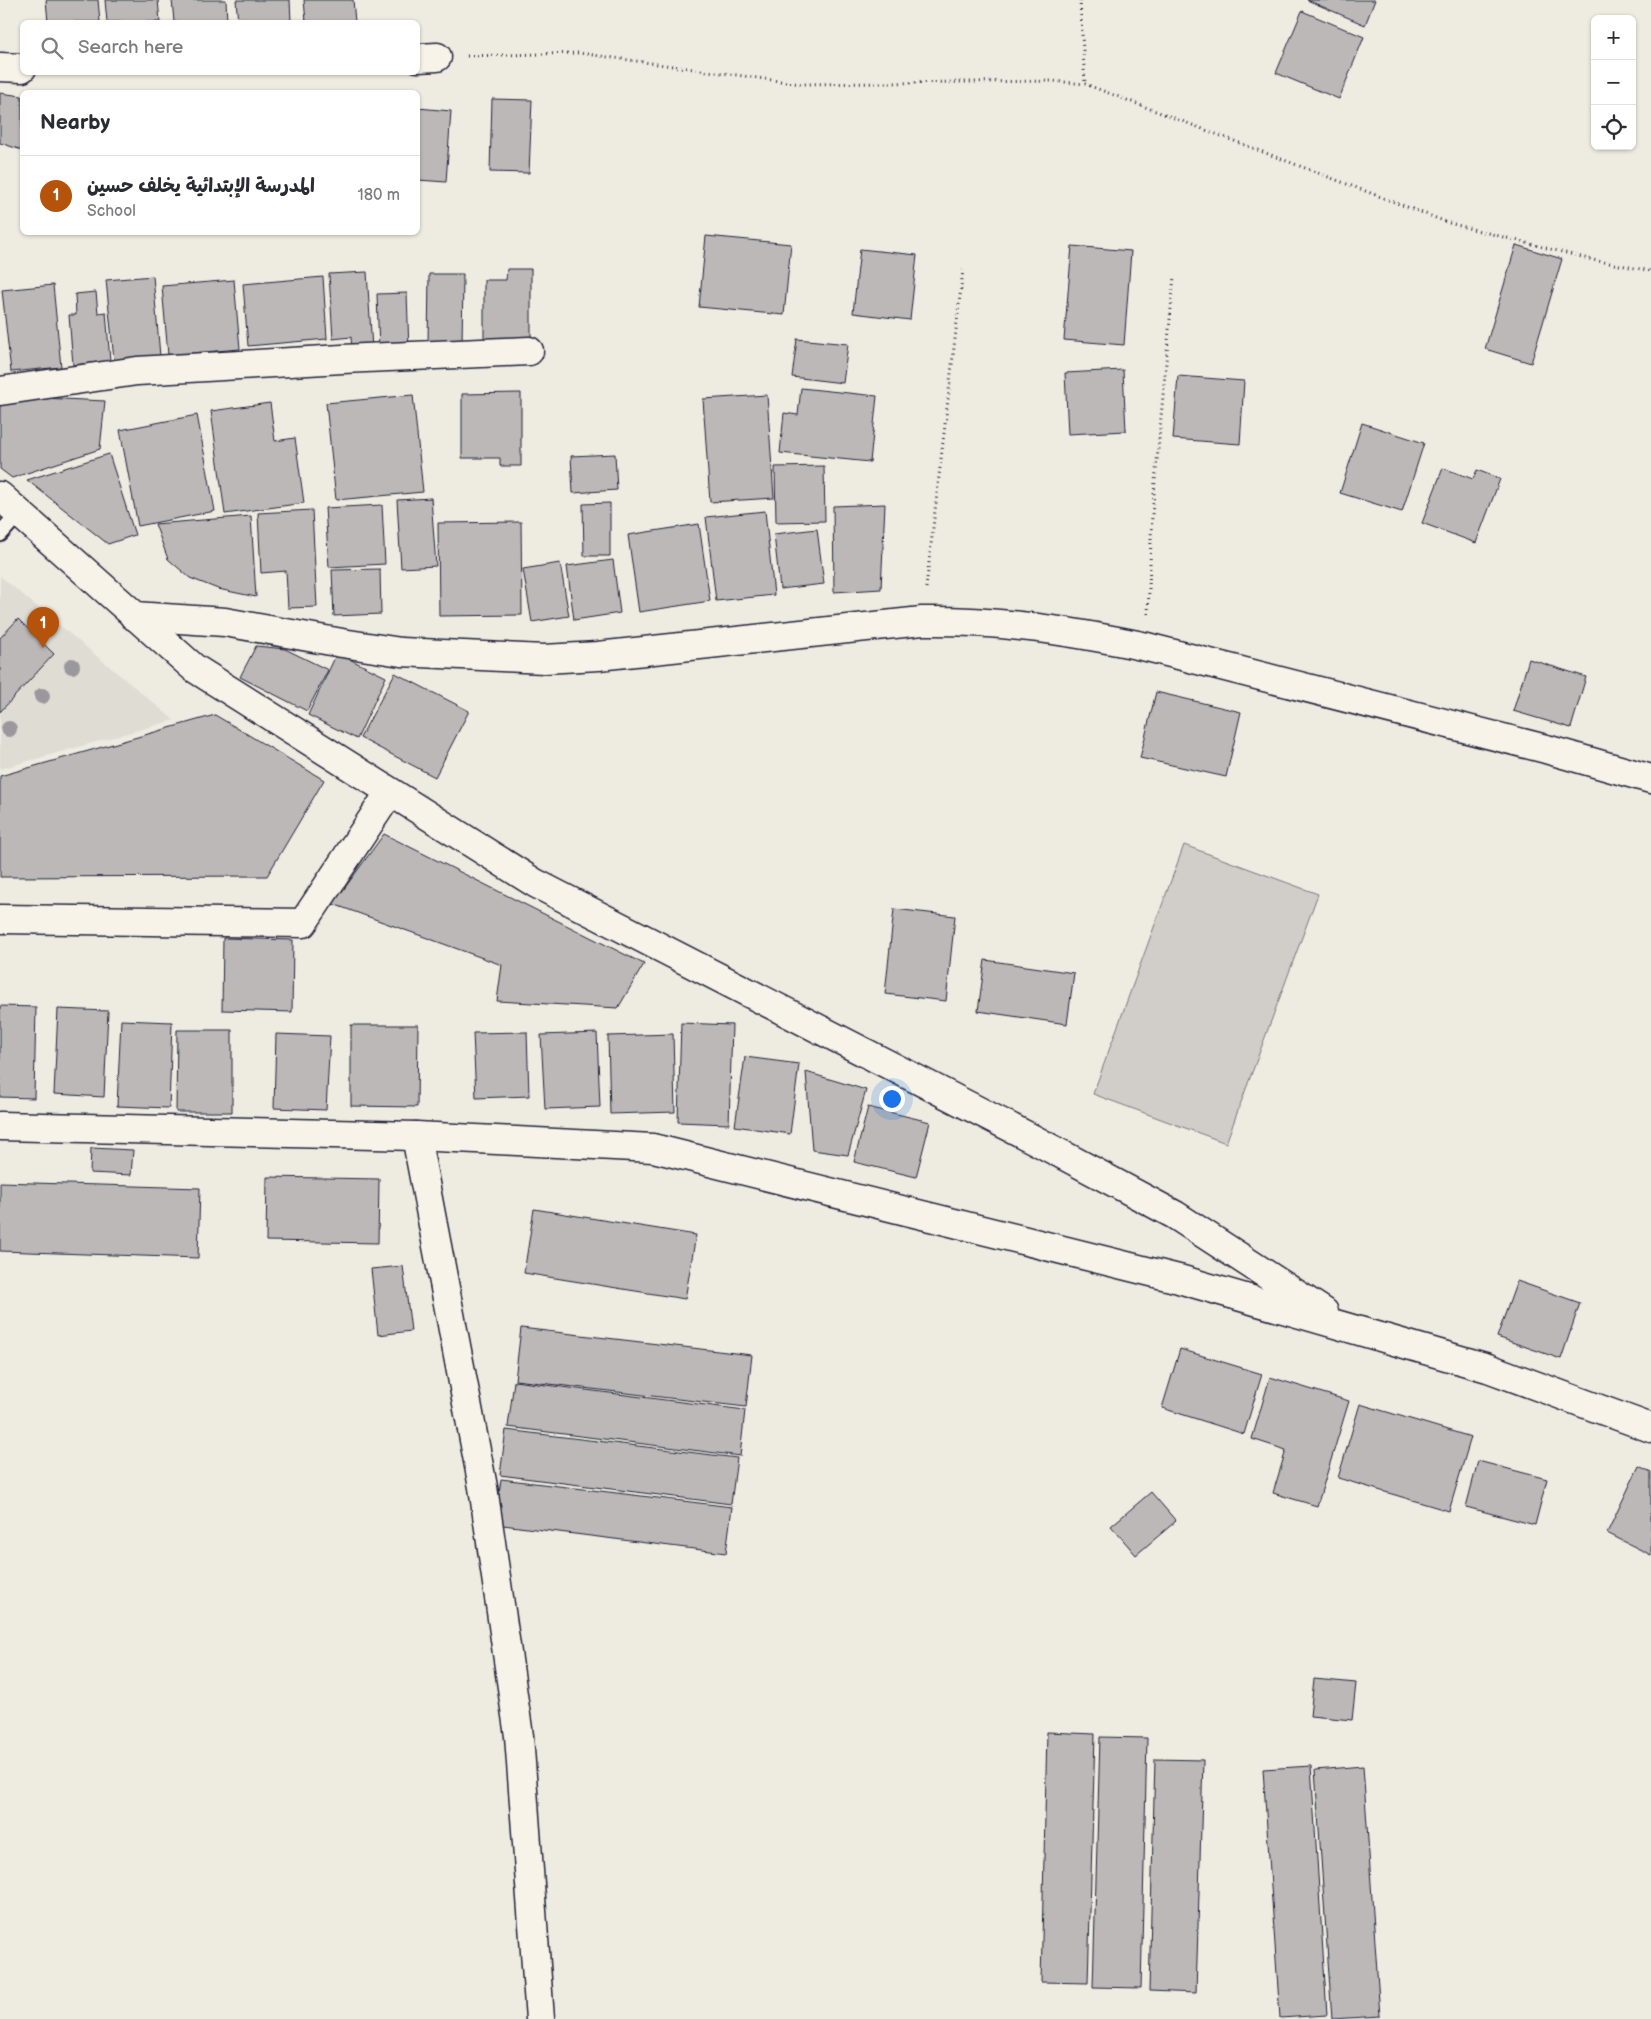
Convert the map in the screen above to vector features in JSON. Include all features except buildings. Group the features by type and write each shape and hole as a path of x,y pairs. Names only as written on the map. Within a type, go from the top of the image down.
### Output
{"street":[{"path":"0,67 20,68"},
{"path":"0,391 137,371 332,359 529,351"},
{"path":"10,505 194,668 535,884 1035,1140 1175,1215 1348,1328"},
{"path":"134,616 225,622 401,652 544,659 598,656 749,638 922,621 971,621 1030,627 1092,635 1147,647 1537,746 1651,779"},
{"path":"0,919 303,922 390,792"},
{"path":"0,1126 416,1136 653,1148 1178,1279 1488,1368 1651,1428"},
{"path":"416,1136 482,1487 519,1736 540,2019"}],"lane":[{"path":"0,534 10,505"}],"path":[{"path":"1080,0 1085,84"},
{"path":"427,57 579,53 801,84 1053,81 1085,84 1449,223 1594,260 1651,271"},
{"path":"922,621 963,270"},
{"path":"1147,647 1152,515 1174,276"}],"shaded area":[{"path":"0,576 174,720 0,769"},
{"path":"1184,845 1318,894 1226,1143 1093,1094"}],"place":[{"name":"المدرسة الإبتدائية يخلف حسين","path":"43,648"}]}
